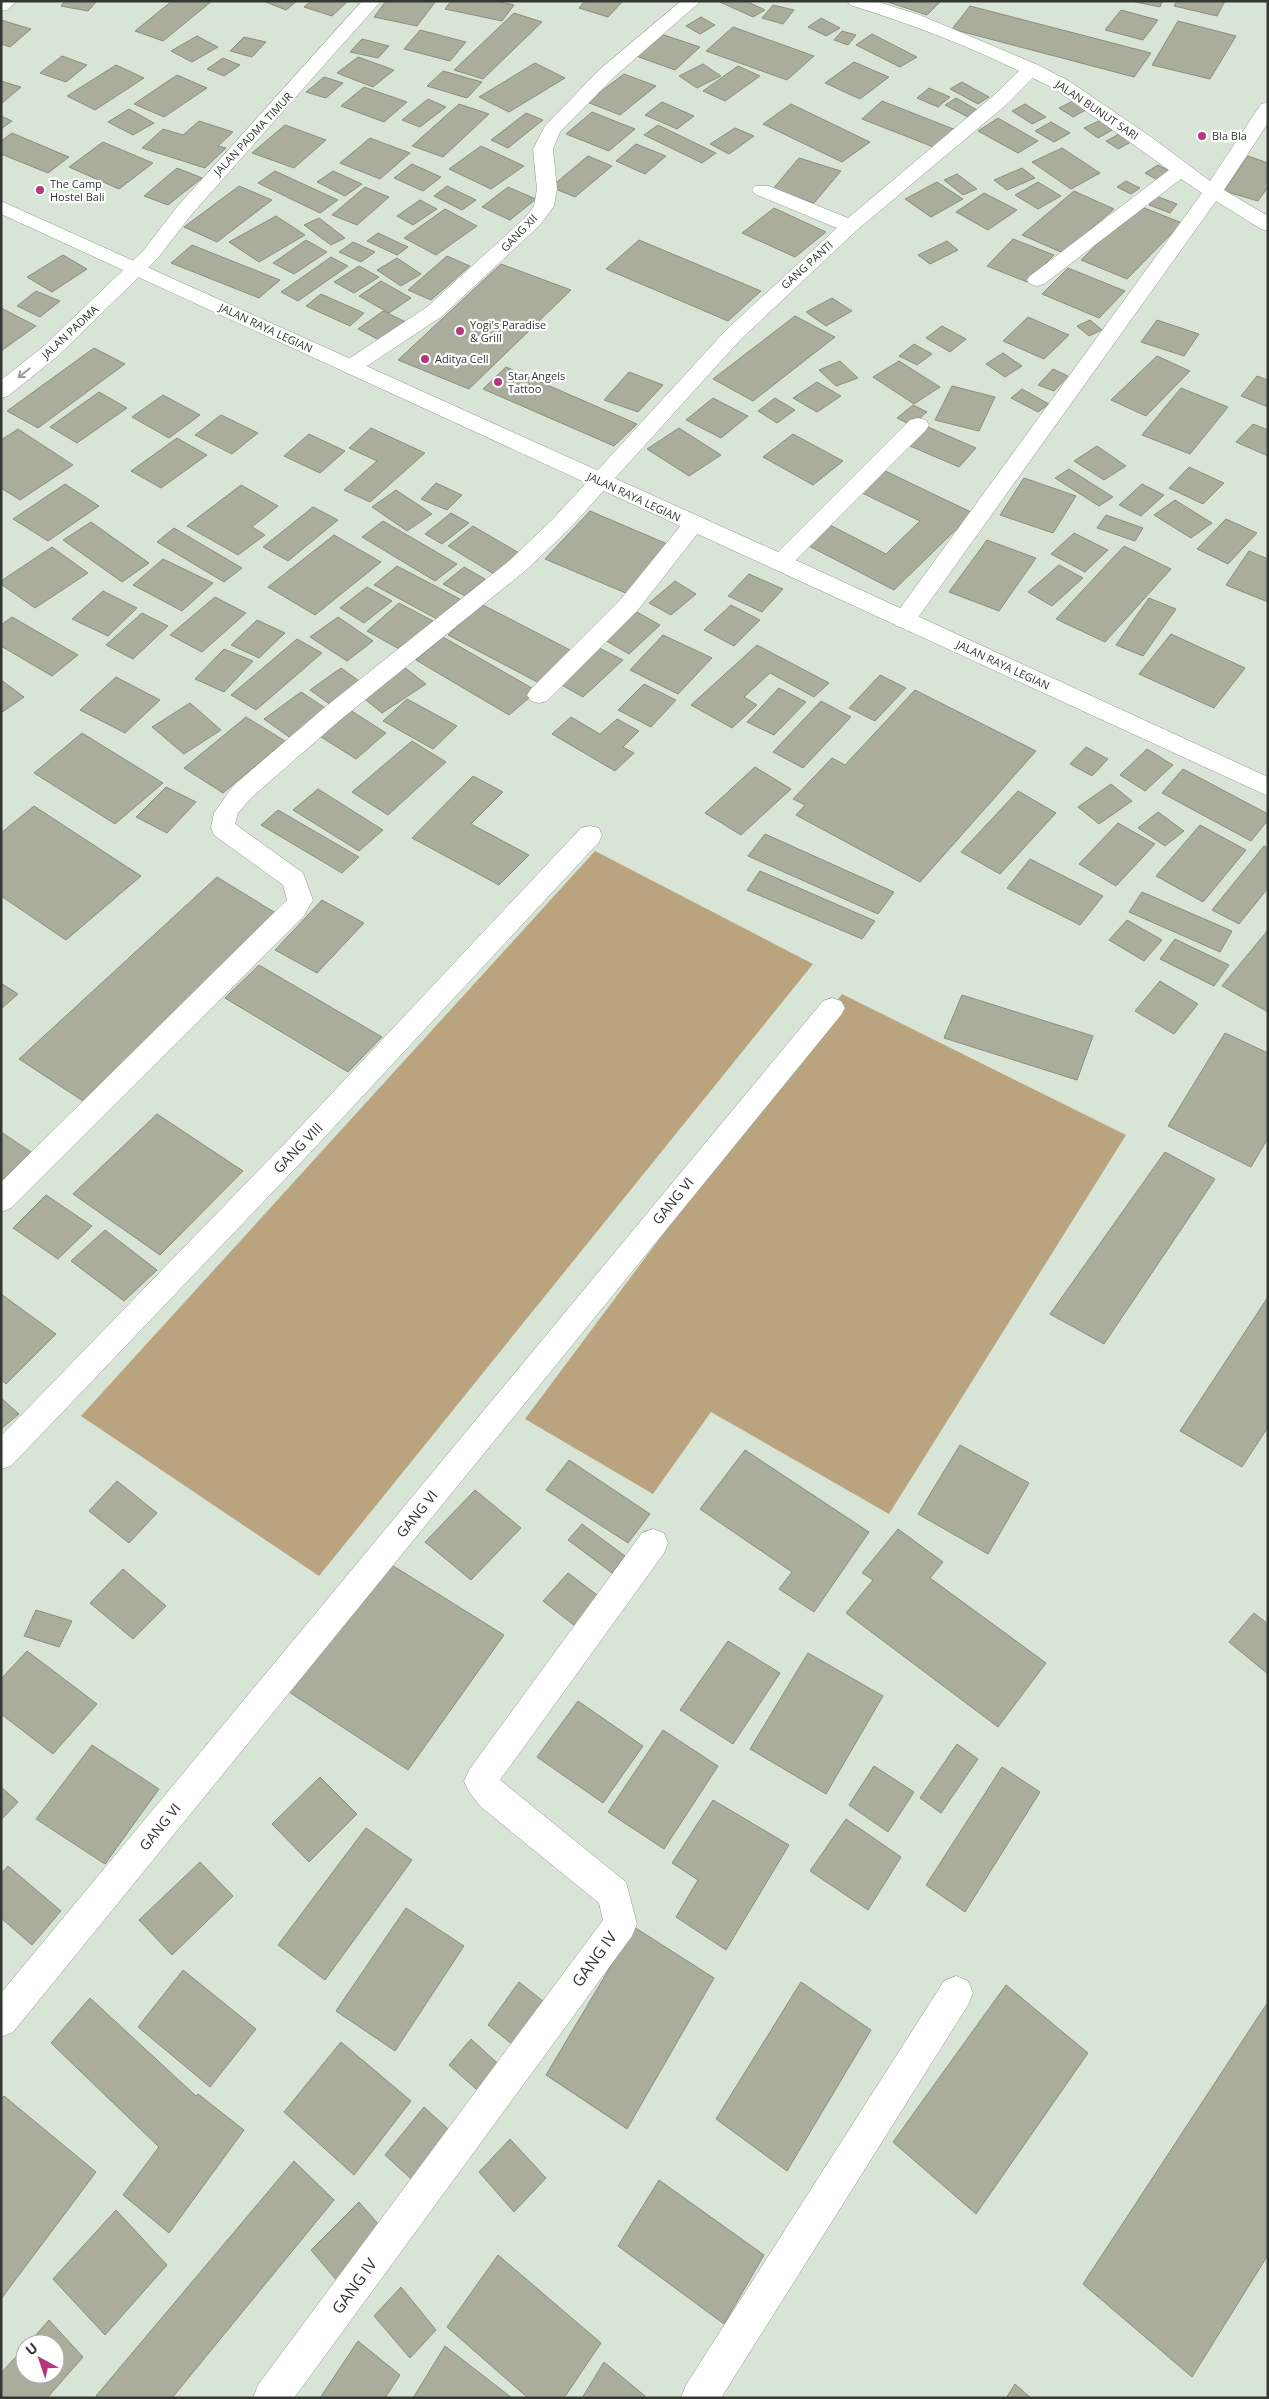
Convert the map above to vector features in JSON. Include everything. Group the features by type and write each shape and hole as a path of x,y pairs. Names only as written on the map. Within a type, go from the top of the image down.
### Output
{"street":[{"path":"1,6 8,1"},
{"name":"JALAN PADMA TIMUR","path":"136,269 150,255 184,211 372,1"},
{"name":"GANG XII","path":"351,367 434,312 533,221 544,206 547,189 544,149 552,130 607,73 692,1"},
{"name":"JALAN BUNUT SARI","path":"856,1 914,19 1032,69 1090,102 1181,170 1268,225"},
{"name":"GANG PANTI","path":"1,1200 295,909 300,900 294,880 223,828 223,817 229,806 332,714 517,566 562,524 733,335 850,226 1000,100 1032,69"},
{"path":"904,620 1213,192 1268,108"},
{"path":"1037,280 1181,170"},
{"path":"762,190 850,226"},
{"name":"JALAN RAYA LEGIAN","path":"1,207 601,482 781,562 1268,787"},
{"name":"JALAN PADMA","path":"1,391 52,350 136,269"},
{"path":"781,562 918,425"},
{"path":"539,695 629,604 694,524"},
{"name":"GANG VIII","path":"1,1456 175,1278 392,1050 590,835"},
{"name":"GANG VI","path":"1,2020 832,1008"},
{"name":"GANG IV","path":"271,2398 620,1924 614,1894 492,1796 480,1780 653,1543"},
{"path":"699,2398 956,1993"}],"shaded area":[{"path":"595,851 813,964 319,1576 81,1416"},
{"path":"842,994 1126,1135 889,1514 711,1412 653,1494 525,1419"}],"building":[{"path":"65,1 97,1 88,11 61,6"},
{"path":"172,1 212,1 163,41 135,31"},
{"path":"263,1 297,1 286,10"},
{"path":"311,1 348,1 332,16 304,7"},
{"path":"386,1 436,1 417,26 374,17"},
{"path":"451,1 496,1 514,5 502,21 445,9"},
{"path":"585,1 623,1 608,17 579,8"},
{"path":"746,1 765,10 753,17 720,2"},
{"path":"885,1 941,1 927,15"},
{"path":"1131,1 1162,1 1160,7"},
{"path":"1177,1 1225,1 1217,16 1174,6"},
{"path":"773,5 794,10 783,24 762,18"},
{"path":"970,6 1151,53 1134,77 952,29"},
{"path":"1121,10 1158,20 1143,40 1105,30"},
{"path":"514,13 542,22 483,79 454,70"},
{"path":"701,17 715,25 700,34 686,26"},
{"path":"821,18 840,28 826,36 808,27"},
{"path":"1,20 31,29 10,47 1,44"},
{"path":"1178,21 1236,36 1210,79 1152,65"},
{"path":"733,27 814,56 787,80 706,51"},
{"path":"420,30 466,42 450,61 404,49"},
{"path":"842,31 856,35 848,45 834,40"},
{"path":"661,34 700,47 675,70 636,56"},
{"path":"872,34 917,57 900,67 856,45"},
{"path":"197,36 218,47 192,62 171,51"},
{"path":"244,37 266,42 252,57 230,51"},
{"path":"362,39 389,46 378,58 350,52"},
{"path":"62,56 87,65 66,82 40,73"},
{"path":"358,57 394,70 373,87 337,73"},
{"path":"223,58 240,65 224,76 207,69"},
{"path":"854,62 889,77 860,99 825,83"},
{"path":"535,63 565,78 509,112 479,97"},
{"path":"703,64 721,76 697,88 679,76"},
{"path":"116,65 144,78 95,110 67,96"},
{"path":"738,66 760,76 725,101 703,91"},
{"path":"443,71 482,82 467,98 427,86"},
{"path":"624,74 656,86 620,115 587,102"},
{"path":"177,75 207,88 164,117 134,104"},
{"path":"324,77 343,83 326,98 306,92"},
{"path":"1,81 21,87 1,104"},
{"path":"962,82 989,97 978,104 950,89"},
{"path":"364,87 407,102 384,122 341,106"},
{"path":"929,88 950,97 938,107 917,98"},
{"path":"956,98 979,111 968,117 945,105"},
{"path":"1079,98 1093,106 1073,117 1059,108"},
{"path":"428,99 446,107 420,127 402,120"},
{"path":"882,101 956,130 936,148 862,119"},
{"path":"662,102 694,116 677,129 645,115"},
{"path":"459,104 489,114 443,157 412,146"},
{"path":"791,104 870,142 842,162 763,124"},
{"path":"1025,104 1046,117 1032,124 1012,111"},
{"path":"129,109 154,123 133,135 108,122"},
{"path":"592,112 635,129 609,151 566,134"},
{"path":"526,113 543,120 508,148 491,140"},
{"path":"1,116 12,121 1,129"},
{"path":"998,118 1038,141 1018,153 978,131"},
{"path":"1103,119 1116,128 1098,138 1084,128"},
{"path":"199,121 233,132 218,146 226,148 205,168 142,148 163,129 183,135"},
{"path":"1051,122 1070,133 1054,142 1035,131"},
{"path":"285,125 326,140 294,168 252,153"},
{"path":"658,125 716,153 702,163 644,135"},
{"path":"735,128 754,136 729,154 710,144"},
{"path":"12,133 69,157 48,173 1,154 1,141"},
{"path":"1119,134 1131,142 1118,149 1106,141"},
{"path":"370,138 410,153 380,179 340,163"},
{"path":"103,142 153,163 119,189 69,167"},
{"path":"636,144 666,156 645,174 616,161"},
{"path":"481,146 524,166 491,189 449,169"},
{"path":"1062,148 1100,173 1071,189 1032,162"},
{"path":"588,156 612,166 575,197 551,187"},
{"path":"1248,156 1268,163 1268,187 1258,201 1224,191"},
{"path":"799,158 841,171 814,203 772,190"},
{"path":"412,164 441,177 423,191 394,178"},
{"path":"1158,165 1173,173 1161,182 1145,173"},
{"path":"177,168 202,178 168,205 144,196"},
{"path":"1022,168 1035,178 1007,190 994,180"},
{"path":"275,171 338,200 320,213 258,183"},
{"path":"333,171 362,184 345,196 317,182"},
{"path":"957,174 977,189 963,195 944,180"},
{"path":"1126,181 1140,188 1131,194 1117,187"},
{"path":"937,182 963,199 931,217 905,199"},
{"path":"1038,182 1061,196 1038,209 1015,195"},
{"path":"239,186 272,200 217,242 184,227"},
{"path":"447,186 476,200 462,210 434,196"},
{"path":"365,187 389,197 357,225 332,215"},
{"path":"508,187 536,199 510,220 482,207"},
{"path":"1074,191 1114,209 1063,253 1022,235"},
{"path":"984,193 1017,210 988,230 956,212"},
{"path":"1156,196 1177,204 1170,213 1149,205"},
{"path":"420,200 437,209 413,225 397,216"},
{"path":"1137,205 1182,223 1127,279 1081,260"},
{"path":"774,208 826,232 795,257 742,233"},
{"path":"445,209 477,226 436,255 404,238"},
{"path":"276,216 305,235 259,262 229,242"},
{"path":"319,218 345,238 331,245 304,225"},
{"path":"378,233 408,247 397,255 367,241"},
{"path":"1013,239 1054,255 1027,282 987,266"},
{"path":"306,240 327,252 294,274 273,263"},
{"path":"639,240 761,291 728,321 606,269"},
{"path":"947,241 958,250 930,264 918,255"},
{"path":"353,242 375,252 361,262 339,252"},
{"path":"192,245 280,280 259,298 171,263"},
{"path":"63,255 87,269 52,292 27,277"},
{"path":"447,256 470,266 431,300 408,290"},
{"path":"331,257 348,266 298,301 281,292"},
{"path":"397,258 421,274 401,286 377,270"},
{"path":"501,264 571,290 469,389 398,360"},
{"path":"359,266 379,277 354,293 334,282"},
{"path":"1068,268 1125,291 1099,318 1042,294"},
{"path":"381,281 411,298 389,313 359,296"},
{"path":"36,291 60,301 40,317 17,306"},
{"path":"321,294 364,313 350,326 306,306"},
{"path":"832,298 852,311 826,326 806,312"},
{"path":"1,308 36,326 1,351"},
{"path":"383,311 408,323 383,342 358,329"},
{"path":"795,316 835,337 753,401 713,379"},
{"path":"1028,317 1069,335 1044,359 1003,341"},
{"path":"1090,320 1102,330 1089,336 1077,326"},
{"path":"1157,320 1199,334 1184,356 1141,342"},
{"path":"942,326 966,339 950,352 926,338"},
{"path":"914,344 932,354 917,365 899,356"},
{"path":"94,348 125,364 38,428 7,411"},
{"path":"1003,353 1022,366 1005,377 986,364"},
{"path":"1157,356 1190,371 1146,416 1111,400"},
{"path":"840,361 858,378 836,386 819,370"},
{"path":"899,361 940,387 914,404 873,377"},
{"path":"506,367 637,424 614,446 483,389"},
{"path":"1053,369 1068,376 1054,391 1038,385"},
{"path":"629,372 663,385 638,412 604,400"},
{"path":"1257,376 1268,380 1268,407 1241,396"},
{"path":"817,382 841,396 817,412 793,398"},
{"path":"952,386 995,397 979,431 935,420"},
{"path":"1181,388 1228,407 1190,454 1142,435"},
{"path":"1022,389 1049,404 1038,412 1011,398"},
{"path":"99,392 127,408 77,443 50,427"},
{"path":"163,395 200,415 169,438 132,417"},
{"path":"713,398 748,416 721,438 686,420"},
{"path":"775,398 795,410 777,423 758,411"},
{"path":"913,405 927,412 911,425 897,418"},
{"path":"221,415 258,433 232,454 195,435"},
{"path":"1253,424 1268,430 1268,456 1236,442"},
{"path":"928,427 976,448 959,467 910,446"},
{"path":"371,428 425,453 370,502 344,490 377,461 349,448"},
{"path":"679,428 721,455 689,476 647,449"},
{"path":"18,429 73,465 20,500 1,488 1,440"},
{"path":"309,434 345,451 320,473 284,456"},
{"path":"793,434 843,461 813,485 763,457"},
{"path":"177,438 207,455 161,488 131,471"},
{"path":"1097,446 1126,466 1104,480 1074,461"},
{"path":"1189,467 1224,483 1203,504 1169,488"},
{"path":"879,468 973,513 894,590 807,545 828,524 886,554 920,521 856,490"},
{"path":"1069,469 1113,497 1099,506 1055,478"},
{"path":"1024,478 1076,496 1053,533 1000,515"},
{"path":"436,483 462,495 447,510 421,499"},
{"path":"65,484 99,506 48,541 13,519"},
{"path":"1142,484 1164,495 1141,516 1119,505"},
{"path":"241,485 278,506 252,527 265,535 238,555 187,526"},
{"path":"396,490 432,514 407,531 372,507"},
{"path":"1175,500 1212,523 1191,538 1154,515"},
{"path":"313,507 338,520 288,561 263,547"},
{"path":"590,511 672,546 628,594 545,559"},
{"path":"451,513 469,523 442,544 425,534"},
{"path":"1106,515 1143,528 1135,541 1097,528"},
{"path":"1226,519 1257,533 1228,564 1197,549"},
{"path":"383,521 457,564 435,581 362,537"},
{"path":"91,522 149,563 122,582 63,540"},
{"path":"473,526 519,553 494,574 448,546"},
{"path":"174,528 242,568 224,582 157,542"},
{"path":"1074,533 1108,550 1085,572 1051,554"},
{"path":"334,535 381,562 315,615 268,587"},
{"path":"987,540 1036,558 999,611 949,592"},
{"path":"1124,546 1171,569 1105,642 1056,619"},
{"path":"52,547 88,573 35,608 1,584 1,581"},
{"path":"1249,551 1268,559 1268,602 1226,585"},
{"path":"163,559 213,583 182,611 133,585"},
{"path":"1059,565 1083,578 1052,606 1028,592"},
{"path":"397,566 460,599 437,619 374,585"},
{"path":"464,567 485,579 465,596 443,584"},
{"path":"749,574 783,589 762,612 728,596"},
{"path":"675,581 696,594 671,615 649,603"},
{"path":"367,587 392,601 364,623 340,608"},
{"path":"103,591 137,608 108,636 72,619"},
{"path":"215,597 246,613 202,652 170,635"},
{"path":"1149,598 1176,609 1143,656 1116,645"},
{"path":"399,603 433,621 401,650 367,631"},
{"path":"481,604 574,652 541,684 448,635"},
{"path":"731,605 760,620 734,646 704,630"},
{"path":"635,611 660,625 629,654 603,639"},
{"path":"142,613 168,626 133,659 106,645"},
{"path":"12,617 78,655 52,676 1,646 1,625"},
{"path":"338,617 373,641 347,661 310,637"},
{"path":"257,620 285,633 259,658 231,645"},
{"path":"1171,634 1245,668 1214,708 1139,674"},
{"path":"663,635 712,658 678,694 630,670"},
{"path":"443,637 537,691 509,715 416,660"},
{"path":"297,639 322,653 256,710 231,695"},
{"path":"757,645 829,683 814,697 770,673 744,697 757,705 732,728 691,705"},
{"path":"597,647 623,660 583,697 558,683"},
{"path":"224,649 253,661 224,692 195,679"},
{"path":"404,667 426,684 382,713 361,696"},
{"path":"341,668 362,683 331,705 310,690"},
{"path":"880,675 906,688 875,721 849,708"},
{"path":"116,677 160,700 125,733 80,710"},
{"path":"1,680 24,697 1,713"},
{"path":"644,684 676,700 651,727 618,710"},
{"path":"779,688 806,702 774,735 747,722"},
{"path":"915,690 1036,751 920,882 796,815 805,805 793,799 832,758 845,765"},
{"path":"301,692 330,711 292,739 264,719"},
{"path":"407,699 457,726 433,749 383,721"},
{"path":"821,701 851,717 803,768 773,752"},
{"path":"190,703 221,730 184,754 152,727"},
{"path":"350,710 386,733 356,759 318,735"},
{"path":"246,717 285,741 223,793 184,768"},
{"path":"571,717 600,734 617,719 639,731 623,747 634,753 615,771 552,734"},
{"path":"82,733 163,783 115,824 34,773"},
{"path":"412,741 446,762 388,815 352,792"},
{"path":"1086,747 1108,759 1092,776 1070,764"},
{"path":"1147,749 1173,765 1145,791 1120,775"},
{"path":"755,767 791,789 741,835 705,813"},
{"path":"1183,769 1268,814 1268,820 1251,841 1162,793"},
{"path":"473,776 503,792 471,824 529,855 499,885 412,838"},
{"path":"1111,784 1132,801 1099,824 1078,807"},
{"path":"166,787 196,802 167,833 136,817"},
{"path":"318,789 383,830 359,851 293,810"},
{"path":"1018,791 1056,813 1000,874 961,852"},
{"path":"34,806 141,876 66,940 1,896 1,833"},
{"path":"278,810 359,857 342,873 261,825"},
{"path":"1158,812 1184,831 1165,846 1138,828"},
{"path":"1118,823 1155,844 1116,886 1079,864"},
{"path":"1200,825 1246,850 1203,902 1156,876"},
{"path":"765,834 894,892 878,914 748,856"},
{"path":"1264,846 1268,848 1268,888 1239,924 1212,910"},
{"path":"1030,859 1103,896 1080,925 1007,888"},
{"path":"760,871 875,921 862,939 747,890"},
{"path":"217,877 279,915 83,1101 19,1059"},
{"path":"1142,892 1232,931 1220,952 1129,912"},
{"path":"322,900 364,923 317,973 275,950"},
{"path":"1127,920 1162,940 1144,961 1109,940"},
{"path":"1268,930 1268,1012 1222,986"},
{"path":"1175,939 1229,965 1214,986 1160,959"},
{"path":"259,965 382,1037 348,1072 225,998"},
{"path":"1160,981 1198,1004 1174,1034 1135,1011"},
{"path":"1,983 18,994 1,1009"},
{"path":"962,995 1093,1036 1077,1080 944,1038"},
{"path":"1225,1033 1268,1053 1268,1138 1251,1167 1168,1126"},
{"path":"157,1114 243,1171 160,1255 73,1194"},
{"path":"1,1132 31,1152 1,1181"},
{"path":"1165,1152 1215,1179 1104,1344 1050,1314"},
{"path":"46,1195 92,1226 58,1259 13,1228"},
{"path":"105,1230 157,1270 124,1301 71,1261"},
{"path":"1,1294 56,1334 6,1384 1,1380"},
{"path":"1268,1297 1268,1427 1242,1467 1180,1431"},
{"path":"1,1398 19,1414 1,1429"},
{"path":"960,1445 1029,1483 988,1554 918,1514"},
{"path":"745,1450 869,1532 814,1612 779,1589 792,1572 700,1509"},
{"path":"569,1460 650,1514 628,1543 546,1490"},
{"path":"117,1481 157,1513 129,1543 89,1511"},
{"path":"475,1490 521,1528 471,1580 425,1542"},
{"path":"582,1524 625,1556 612,1573 568,1540"},
{"path":"898,1529 943,1562 930,1578 1046,1663 998,1727 846,1613 873,1580 862,1573"},
{"path":"387,1562 504,1635 408,1770 289,1692"},
{"path":"123,1569 166,1606 133,1639 90,1603"},
{"path":"568,1573 601,1598 575,1626 543,1601"},
{"path":"36,1610 72,1621 59,1647 24,1636"},
{"path":"1254,1613 1268,1624 1268,1674 1229,1642"},
{"path":"728,1641 780,1673 733,1744 680,1710"},
{"path":"27,1651 97,1704 53,1754 1,1714 1,1679"},
{"path":"808,1653 883,1696 826,1794 750,1749"},
{"path":"578,1701 643,1746 603,1803 537,1757"},
{"path":"663,1730 718,1766 664,1849 608,1812"},
{"path":"957,1744 978,1759 941,1813 920,1798"},
{"path":"92,1745 159,1789 105,1864 36,1819"},
{"path":"874,1766 914,1792 888,1832 849,1805"},
{"path":"1002,1767 1040,1792 965,1912 926,1885"},
{"path":"320,1777 357,1814 309,1862 272,1824"},
{"path":"1,1787 18,1802 1,1820"},
{"path":"713,1800 789,1845 726,1950 676,1917 698,1880 672,1863"},
{"path":"846,1819 901,1857 868,1910 810,1871"},
{"path":"366,1828 412,1860 325,1980 278,1945"},
{"path":"200,1862 233,1896 172,1955 139,1920"},
{"path":"8,1866 61,1911 32,1945 1,1918 1,1874"},
{"path":"406,1908 464,1946 395,2051 336,2011"},
{"path":"634,1927 714,1978 627,2129 546,2075"},
{"path":"183,1970 256,2029 210,2087 138,2027"},
{"path":"519,1982 553,2009 522,2052 488,2025"},
{"path":"801,1982 871,2030 787,2171 716,2119"},
{"path":"1006,1985 1088,2053 976,2214 893,2142"},
{"path":"90,1998 196,2096 198,2094 244,2130 169,2233 123,2195 159,2147 51,2043"},
{"path":"1268,2002 1268,2255 1192,2377 1083,2284"},
{"path":"471,2039 506,2071 484,2096 449,2065"},
{"path":"341,2042 411,2101 354,2175 284,2112"},
{"path":"4,2096 96,2172 1,2299 1,2099"},
{"path":"424,2107 458,2138 420,2187 385,2155"},
{"path":"510,2139 546,2178 514,2212 479,2172"},
{"path":"294,2161 334,2200 172,2398 98,2398 96,2396"},
{"path":"659,2180 764,2255 724,2324 618,2246"},
{"path":"359,2202 386,2233 338,2282 311,2250"},
{"path":"116,2210 167,2265 105,2335 53,2279"},
{"path":"498,2255 601,2343 564,2398 528,2398 447,2327"},
{"path":"401,2287 436,2330 410,2358 374,2316"},
{"path":"49,2320 62,2334 37,2334"},
{"path":"65,2337 83,2357 65,2378"},
{"path":"358,2341 400,2375 385,2398 320,2398"},
{"path":"445,2346 512,2398 413,2398"},
{"path":"15,2358 15,2384 59,2384 47,2398 1,2398 1,2373"},
{"path":"604,2362 645,2396 644,2398 582,2398"},
{"path":"1015,2384 1031,2398 1006,2398"}],"place":[{"name":"Bla Bla","path":"1202,136"},
{"name":"The Camp Hostel Bali","path":"40,190"},
{"name":"Yogi's Paradise & Grill","path":"460,331"},
{"name":"Aditya Cell","path":"425,359"},
{"name":"Star Angels Tattoo","path":"498,382"}]}
